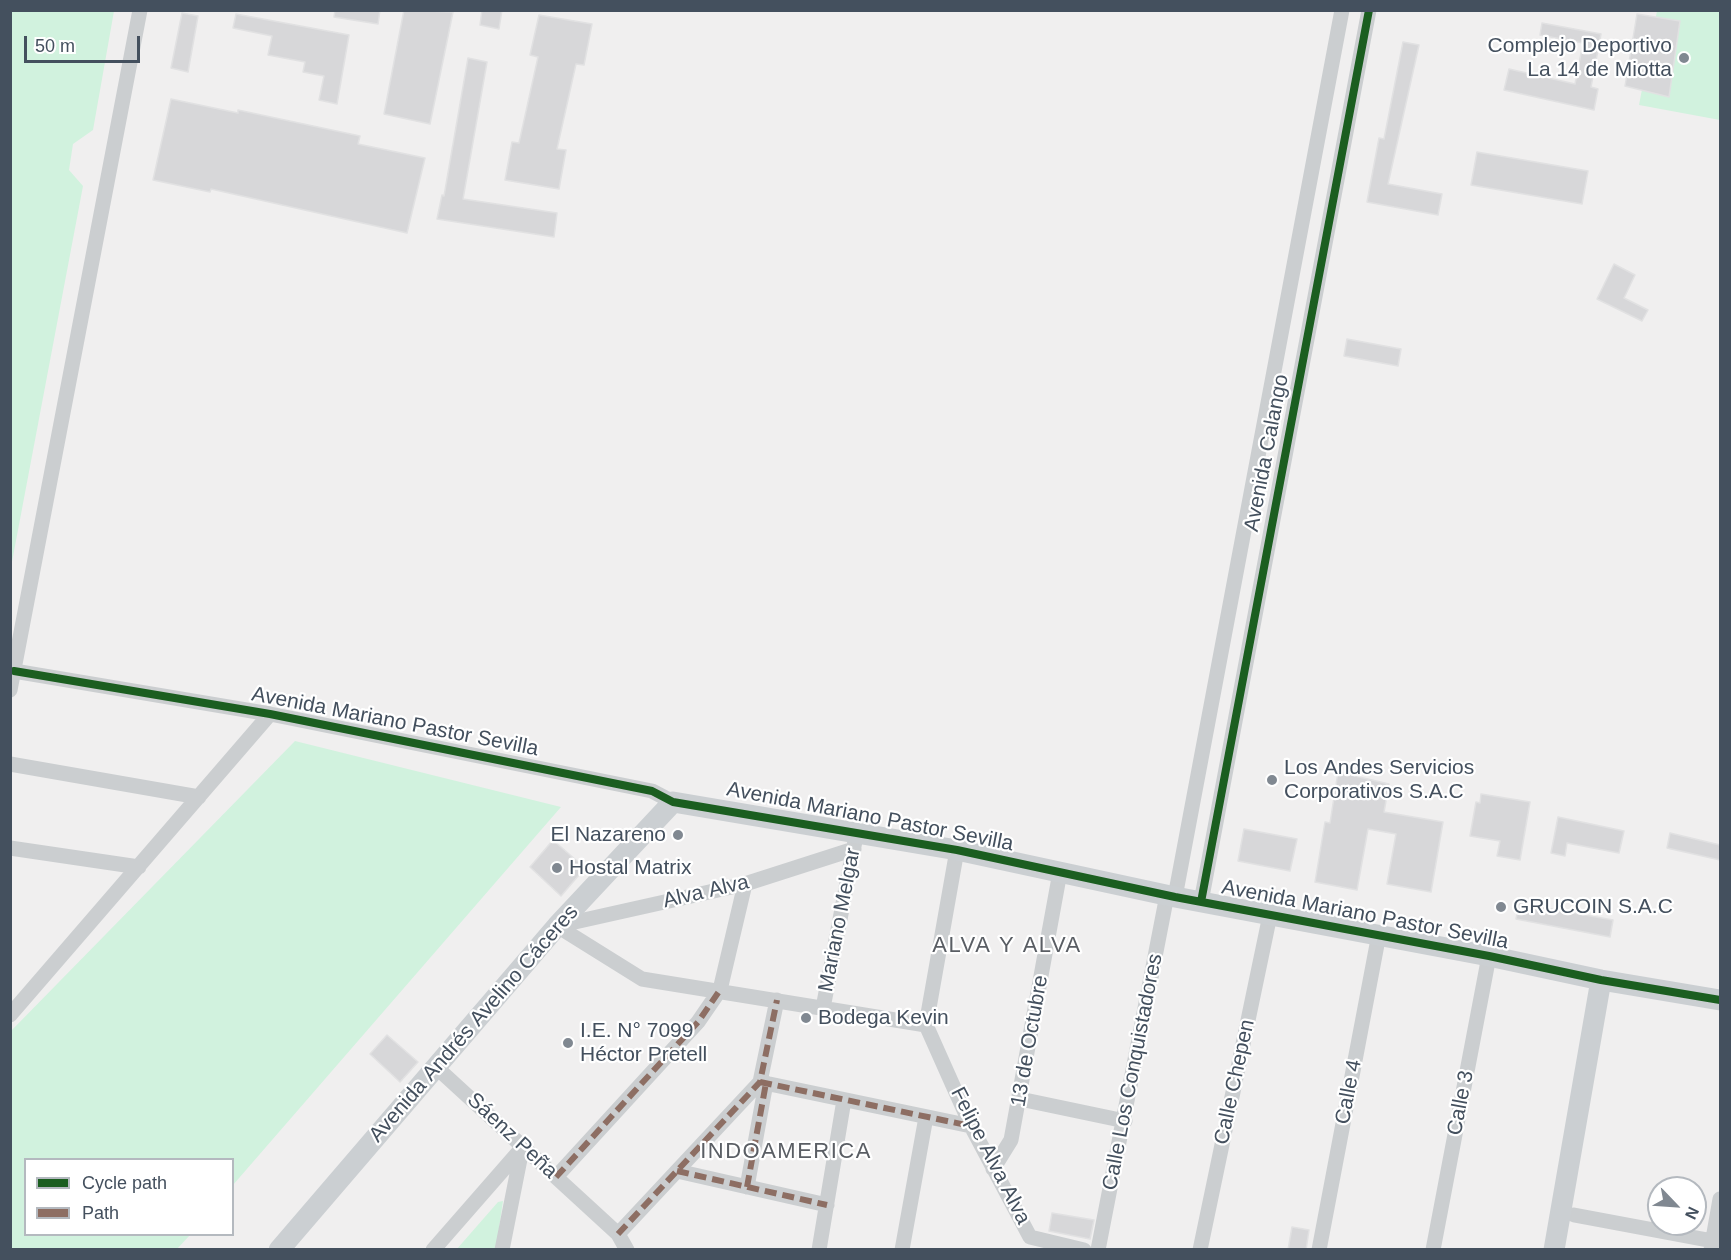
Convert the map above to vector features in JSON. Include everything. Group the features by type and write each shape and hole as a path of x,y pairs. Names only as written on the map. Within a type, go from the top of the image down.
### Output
{"street":[{"path":"10,690 140,10"},
{"name":"Avenida Calango","path":"1171,896 1342,10"},
{"name":"Avenida Calango","path":"1201,902 1369,10"},
{"name":"Avenida Mariano Pastor Sevilla","path":"14,671 270,714 652,791 672,802 855,841 957,850 1201,902 1379,934 1609,981 1720,1000"},
{"path":"10,1015 270,714"},
{"path":"10,764 199,797"},
{"name":"Avenida Andrés Avelino Cáceres","path":"279,1250 557,926 672,802"},
{"name":"Alva Alva","path":"557,926 745,884 855,841"},
{"name":"Mariano Melgar","path":"823,1008 855,841"},
{"path":"10,848 139,867"},
{"path":"557,926 642,979 926,1025 957,850"},
{"name":"13 de Octubre","path":"993,1169 1011,1140 1060,872"},
{"path":"556,1177 698,1022 720,990 745,884"},
{"name":"Calle Los Conquistadores","path":"1098,1250 1171,896"},
{"name":"Calle Chepen","path":"1200,1250 1270,915"},
{"name":"Calle 4","path":"1319,1250 1379,934"},
{"name":"Calle 3","path":"1433,1250 1489,956"},
{"path":"1568,1250 1609,981"},
{"path":"1554,1250 1609,981"},
{"path":"747,1187 777,1000"},
{"name":"Felipe Alva Alva","path":"926,1025 971,1126 1030,1237 1084,1250"},
{"name":"Sáenz Peña","path":"436,1067 588,1206 627,1250"},
{"path":"763,1082 971,1126"},
{"path":"619,1242 677,1171 763,1082"},
{"path":"1020,1099 1125,1121"},
{"path":"819,1250 844,1100"},
{"path":"902,1250 926,1117"},
{"path":"433,1250 523,1147"},
{"path":"502,1250 523,1147"},
{"path":"677,1171 827,1205"},
{"path":"1574,1215 1712,1245 1720,1199"}],"green space":[{"path":"11,10 114,11 93,130 73,144 69,170 83,186 11,567"},
{"name":"Complejo Deportivo La 14 de Miotta","path":"1657,11 1720,11 1720,120 1639,105"},
{"path":"295,741 561,807 234,1184 234,1158 24,1158 24,1236 189,1236 177,1249 11,1249 11,1031"},
{"path":"503,1201 496,1249 456,1250 498,1202"}],"building":[{"path":"335,10 380,10 378,24 334,17"},
{"path":"404,10 453,12 430,124 384,114"},
{"path":"482,10 502,10 499,29 480,25"},
{"path":"182,13 198,16 188,72 171,68"},
{"path":"236,14 349,35 337,104 319,100 324,76 303,72 305,62 268,55 272,36 233,28"},
{"path":"1637,14 1680,21 1669,97 1625,86"},
{"path":"539,15 592,24 584,65 576,64 557,149 566,150 559,189 505,180 512,142 519,143 538,57 530,55"},
{"path":"1542,23 1601,34 1591,87 1598,89 1594,110 1504,90 1509,69 1575,84 1583,43 1540,35"},
{"path":"1403,42 1419,45 1388,184 1442,194 1438,215 1367,202 1379,138 1384,139"},
{"path":"468,58 487,62 463,199 557,213 554,237 437,219 442,195 444,196"},
{"path":"171,99 238,113 238,110 360,136 358,144 425,158 407,233 211,189 210,192 153,180"},
{"path":"1477,152 1588,171 1582,204 1471,185"},
{"path":"1614,264 1635,275 1624,298 1648,310 1642,321 1597,299"},
{"path":"1347,339 1401,349 1398,366 1344,356"},
{"path":"1338,772 1389,784 1384,812 1443,822 1431,892 1387,884 1396,834 1368,829 1357,890 1315,882 1325,822 1330,823"},
{"path":"1481,794 1530,802 1520,860 1497,856 1500,841 1470,836 1476,802 1480,803"},
{"path":"1558,817 1624,831 1619,853 1567,843 1565,856 1551,853"},
{"path":"1244,829 1297,839 1290,871 1238,861"},
{"path":"1670,833 1720,845 1720,860 1667,848"},
{"name":"Hostal Matrix","path":"553,840 585,868 561,896 530,867"},
{"path":"1519,903 1613,920 1610,937 1516,919"},
{"path":"387,1035 418,1062 400,1082 370,1054"},
{"path":"1052,1213 1094,1220 1090,1239 1049,1231"},
{"path":"1292,1227 1309,1230 1306,1250 1288,1250"}],"marked path":[{"path":"556,1177 698,1022 720,990"},
{"path":"618,1234 760,1082 777,1000"},
{"path":"760,1082 971,1126"},
{"path":"747,1187 766,1083"},
{"path":"677,1171 827,1205"}],"cycle path":[{"path":"1201,902 1369,10"},
{"path":"14,671 270,714 652,791 673,802 957,850 1175,897 1489,956 1601,980 1720,1000"}],"place":[{"name":"Complejo Deportivo La 14 de Miotta","path":"1684,58"},
{"name":"Los Andes Servicios Corporativos S.A.C","path":"1272,780"},
{"name":"El Nazareno","path":"678,835"},
{"name":"Hostal Matrix","path":"557,868"},
{"name":"GRUCOIN S.A.C","path":"1501,907"},
{"name":"Bodega Kevin","path":"806,1018"},
{"name":"I.E. N° 7099 Héctor Pretell","path":"568,1043"}],"district":[{"name":"ALVA Y ALVA","path":"1007,946"},
{"name":"INDOAMERICA","path":"786,1152"}]}
